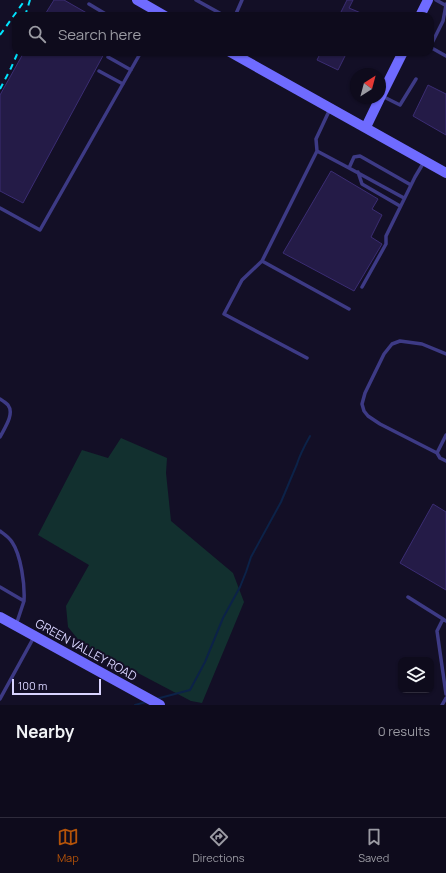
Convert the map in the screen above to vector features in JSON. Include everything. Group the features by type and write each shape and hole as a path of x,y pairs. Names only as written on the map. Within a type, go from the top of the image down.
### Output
{"main road":[{"path":"137,0 158,12"},
{"path":"422,12 428,0"},
{"path":"237,56 446,173"},
{"path":"386,85 400,56"},
{"path":"366,127 377,104"},
{"name":"GREEN VALLEY ROAD","path":"0,617 160,705"}],"lane":[{"path":"196,0 218,12"},
{"path":"237,12 242,0"},
{"path":"434,39 443,21 446,5 436,0"},
{"path":"89,4 102,12"},
{"path":"434,49 446,56"},
{"path":"0,208 40,230 138,56"},
{"path":"108,57 130,70"},
{"path":"99,71 123,84"},
{"path":"386,99 400,105 416,79"},
{"path":"307,358 224,314 242,280 262,261 317,151 316,139 330,108"},
{"path":"317,151 404,198"},
{"path":"349,168 354,157 360,156 411,185"},
{"path":"362,287 386,244 386,236 404,198 425,161"},
{"path":"358,172 362,184 400,206"},
{"path":"262,261 349,309"},
{"path":"446,354 422,344 400,341 392,344 384,354 365,393 362,404 364,411 368,416 380,424 437,453 440,458 446,461"},
{"path":"0,399 8,405 11,410 10,418 0,436"},
{"path":"437,453 446,435"},
{"path":"0,531 13,542 18,554 22,574 24,601 16,626"},
{"path":"0,588 24,601"},
{"path":"408,597 445,620 437,631 446,694"},
{"path":"0,699 35,636"},
{"path":"442,705 446,698"}],"green space":[{"path":"121,438 167,458 166,473 171,521 233,573 244,602 202,703 191,701 81,643 68,627 66,606 89,565 38,535 82,450 108,458"}],"building":[{"path":"54,0 64,0 85,12 46,12"},
{"path":"347,0 353,0 349,8 358,12 341,12"},
{"path":"22,56 103,56 23,203 0,191 0,95"},
{"path":"319,56 345,56 338,70 317,60"},
{"path":"428,85 446,94 446,135 413,116"},
{"path":"331,171 378,199 372,209 382,215 371,237 382,244 354,291 283,253"},
{"path":"433,504 446,512 446,590 400,563"}],"waterway":[{"path":"156,699 190,690 205,662 223,618 240,587 251,557 281,502 301,453 310,436"},
{"path":"135,705 146,702"}],"railway":[{"path":"16,12 25,0"},
{"path":"26,12 30,0"},
{"path":"0,35 12,18"},
{"path":"0,89 16,56"}]}
